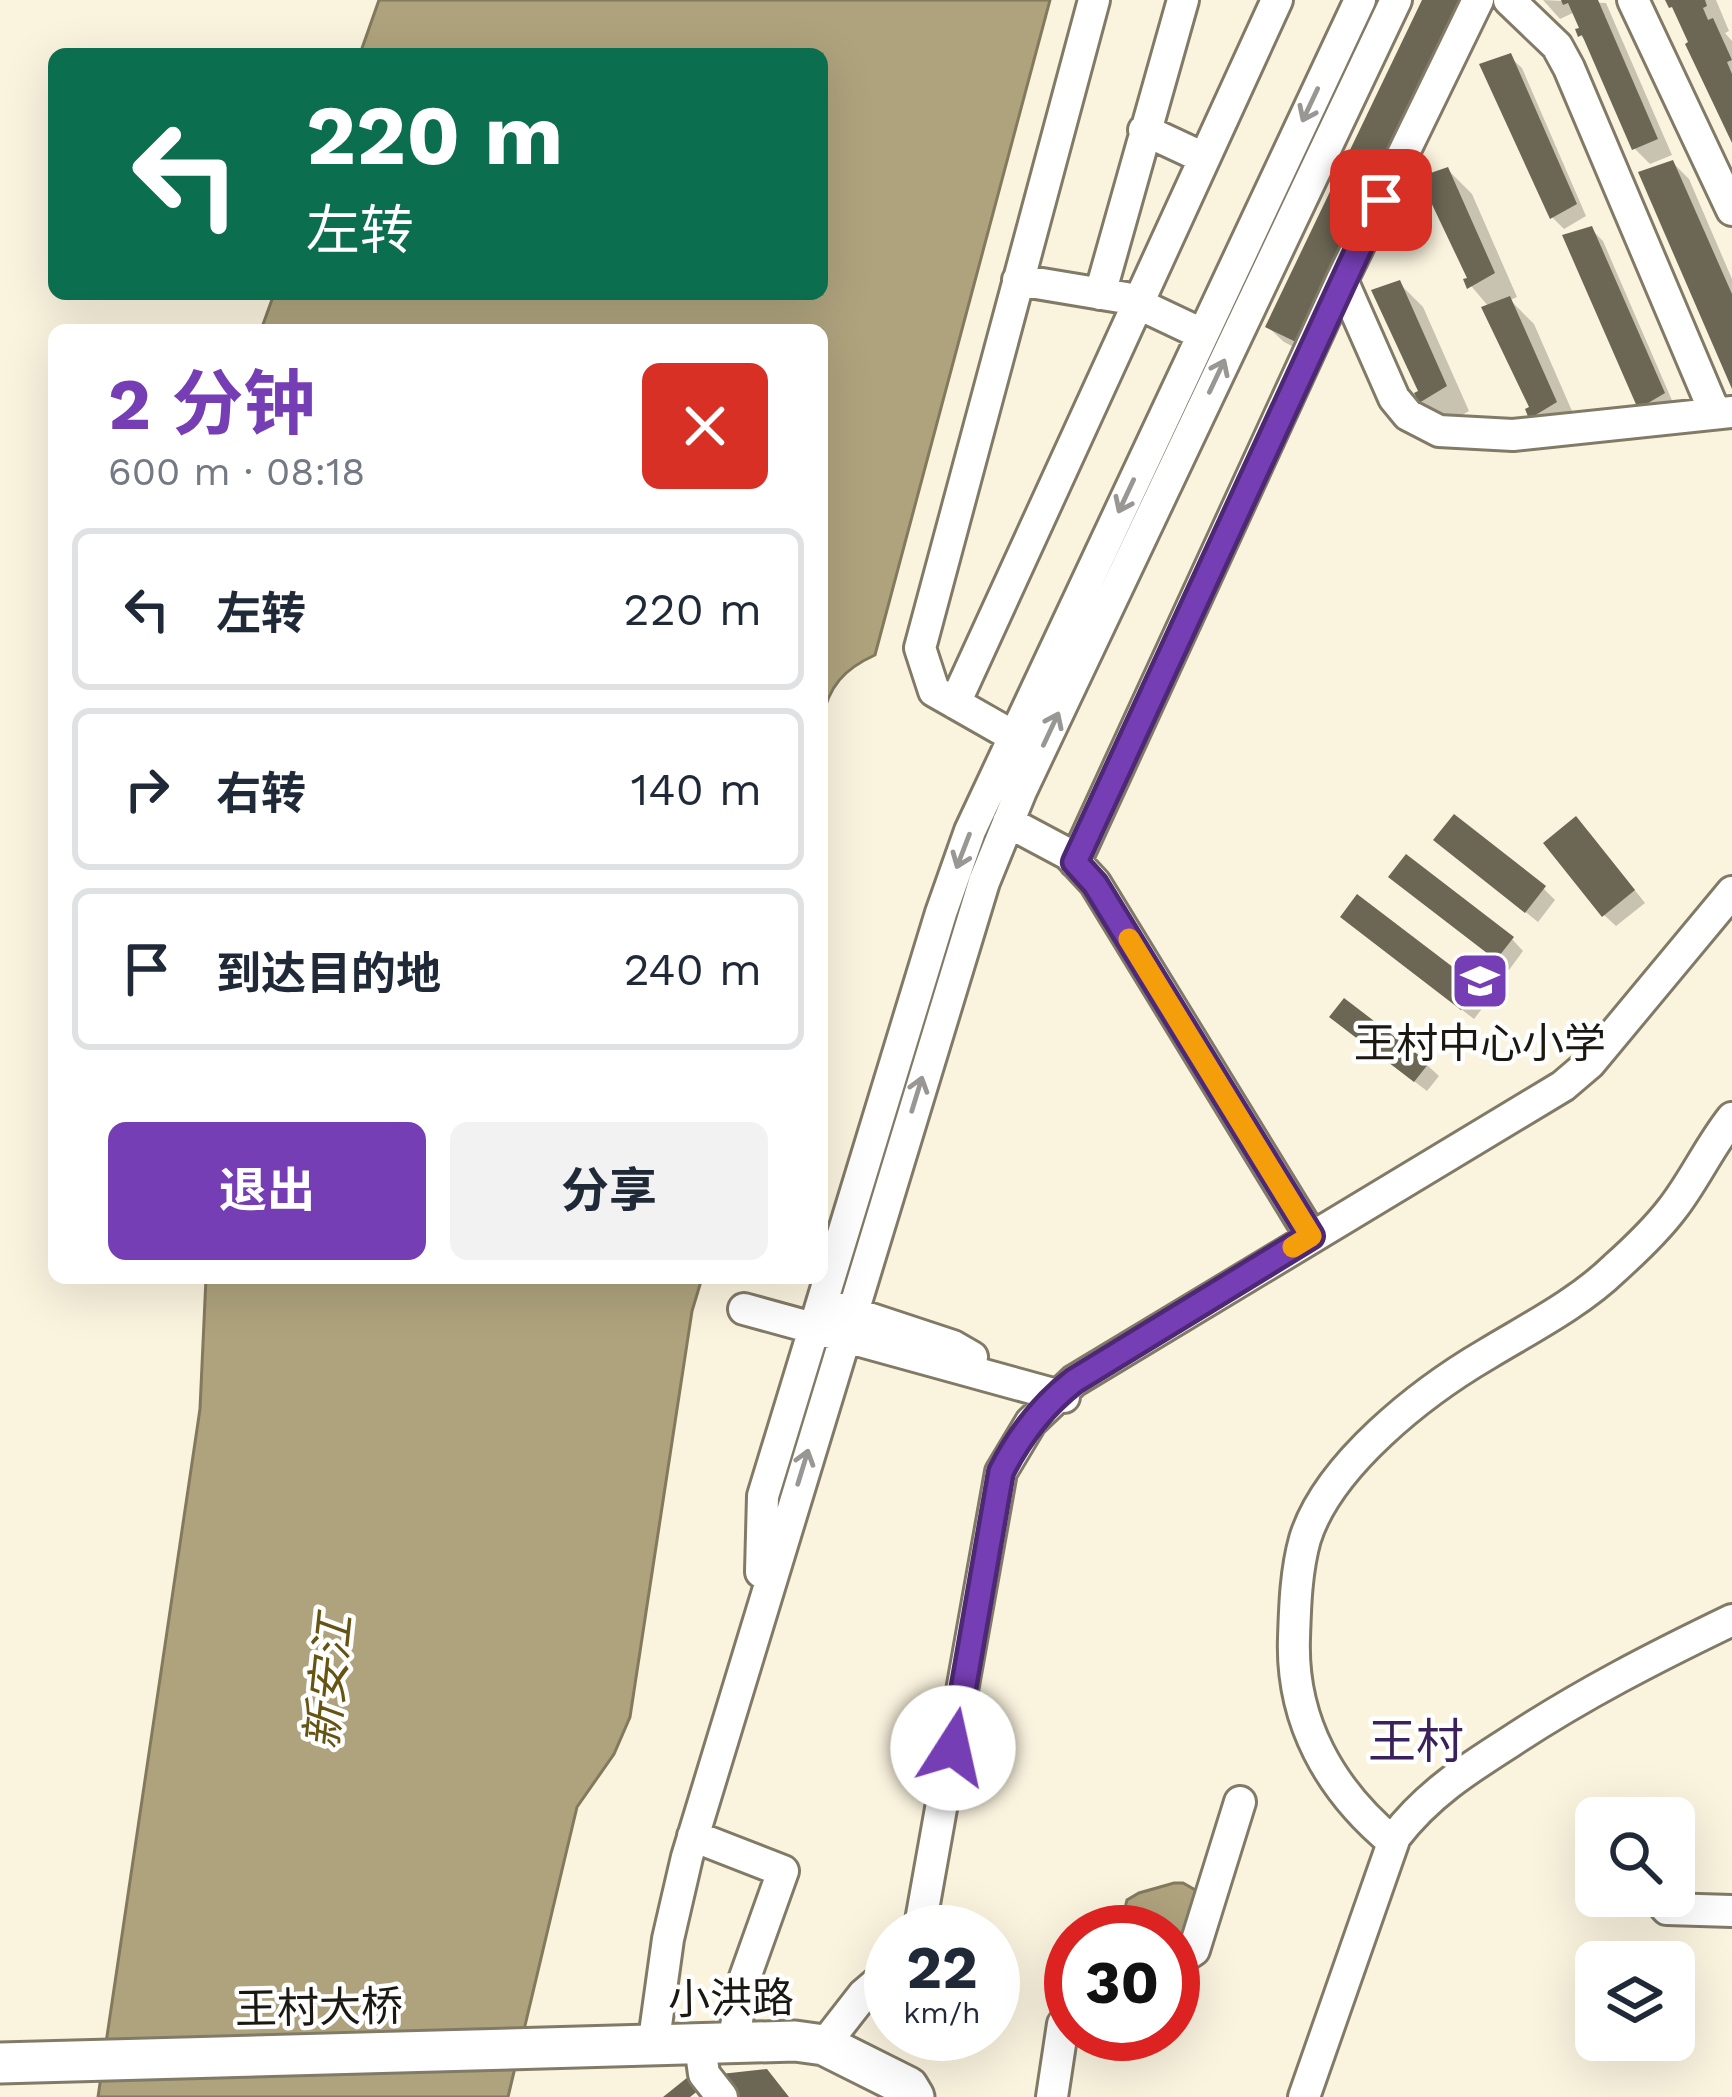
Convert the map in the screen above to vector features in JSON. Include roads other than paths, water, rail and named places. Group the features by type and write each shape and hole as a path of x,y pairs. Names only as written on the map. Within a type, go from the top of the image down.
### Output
{"main road":[{"name":"小洪路","path":"607,2049 824,2045 906,2094"},
{"name":"王村大桥","path":"17,2062 607,2049"}],"street":[{"path":"1013,736 934,691 920,648 1094,0"},
{"path":"1100,293 1184,0"},
{"path":"955,703 1277,0"},
{"path":"653,2047 668,1940 693,1836 760,1620 836,1308 941,913 970,831 1013,736 1360,0"},
{"path":"836,1308 1008,821 1396,0"},
{"path":"1075,862 1342,280 1478,0"},
{"path":"1342,280 1394,398 1408,415 1439,431 1513,435 1723,412 1569,68 1557,46 1508,0"},
{"path":"1633,0 1732,210"},
{"path":"1144,130 1204,158"},
{"path":"1018,280 1137,303 1202,334"},
{"path":"1008,821 1068,854 1095,884 1311,1236"},
{"path":"924,1905 1001,1472 1020,1438 1074,1381 1577,1076 1732,892"},
{"path":"1393,1842 1348,1801 1320,1758 1301,1716 1292,1666 1295,1600 1306,1538 1330,1490 1388,1428 1459,1372 1615,1269 1670,1213 1732,1118"},
{"path":"836,1308 952,1346 1057,1399"},
{"path":"744,1309 1057,1399"},
{"path":"1304,2097 1393,1842 1415,1810 1441,1786 1564,1704 1732,1620"},
{"path":"1200,1931 1240,1802"},
{"path":"693,1836 783,1870 744,1981 704,2074 722,2097"},
{"path":"1695,1910 1732,1911"},
{"path":"824,2045 864,1994"},
{"path":"1052,2097 1057,2061"}],"water":[{"path":"379,0 1050,0 875,655 840,680 828,700 828,324 263,324 272,300 828,300 828,48 362,48"},
{"name":"新安江","path":"206,1284 700,1284 692,1311 630,1717 614,1754 577,1807 508,2097 98,2097 200,1409"},
{"path":"1183,1883 1206,1896 1200,1907 1126,1905 1139,1893"}],"place":[{"name":"王村中心小学","path":"1480,981"}],"district":[{"name":"王村","path":"1416,1741"}]}
